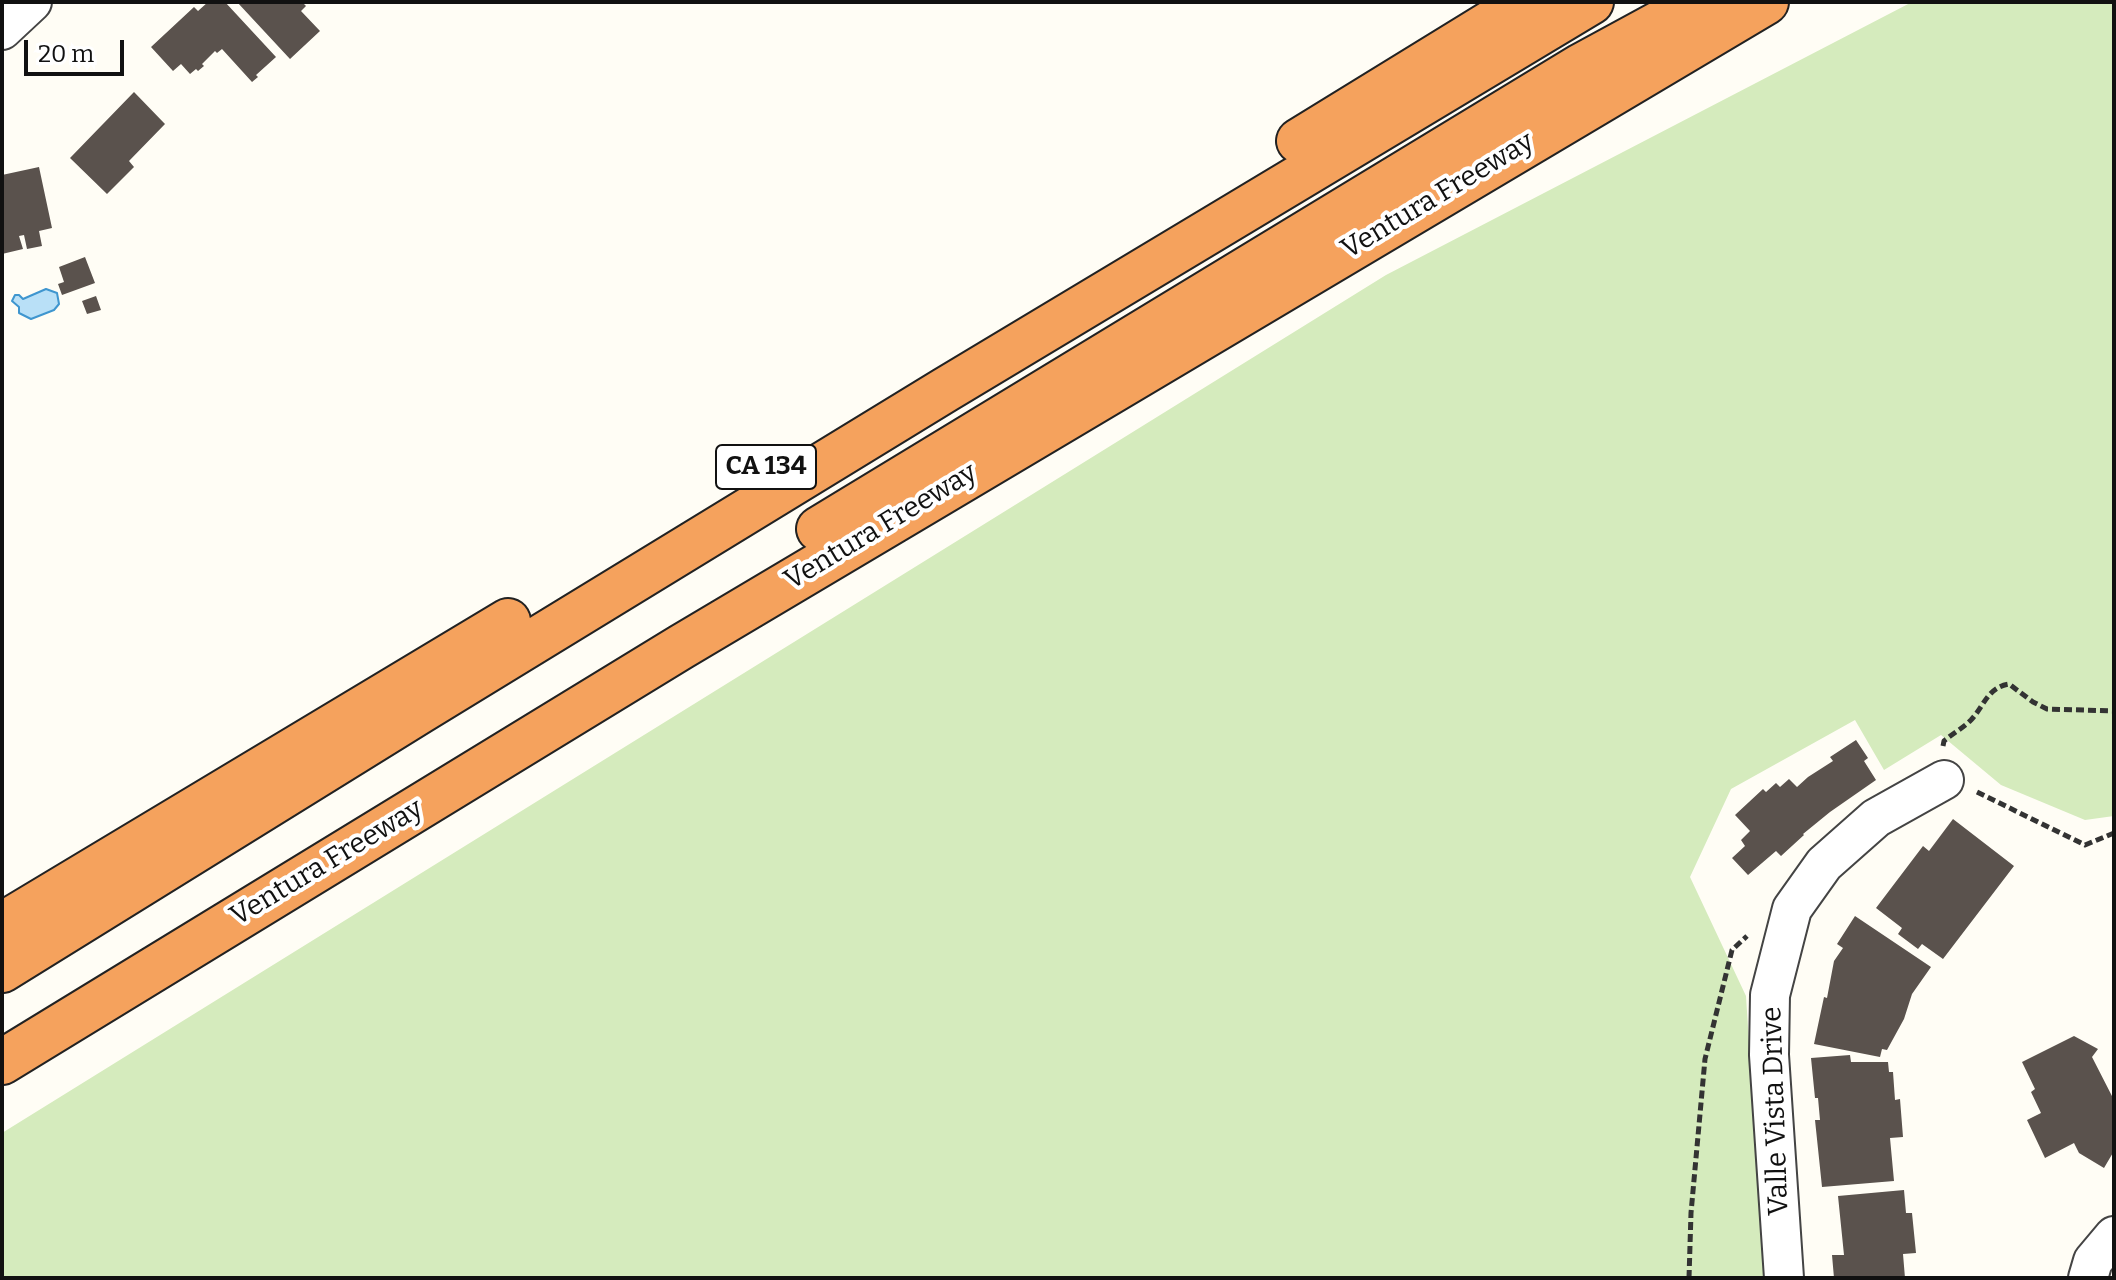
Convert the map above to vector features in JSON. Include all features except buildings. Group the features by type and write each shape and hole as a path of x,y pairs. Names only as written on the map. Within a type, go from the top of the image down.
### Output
{"highway":[{"name":"CA 134","path":"2,925 935,366 1525,2"},
{"path":"2,970 891,423 1591,2"},
{"path":"681,647 763,564 1501,114 1699,2"},
{"name":"Ventura Freeway","path":"2,1062 681,647 1766,2"}],"street":[{"path":"2,30 32,2"},
{"name":"Valle Vista Drive","path":"1784,1278 1769,1055 1770,995 1792,909 1824,864 1876,818 1944,780"},
{"path":"2088,1278 2093,1261 2114,1236"}],"path":[{"path":"1944,741 1971,720 1991,692 2000,685 2009,684 2047,709 2114,711"},
{"path":"1944,780 1985,795 2085,845 2114,833"},
{"path":"1689,1278 1691,1213 1705,1059 1732,950 1765,919 1792,909"}],"green space":[{"path":"1912,2 2114,2 2114,816 2085,820 2001,785 1941,735 1884,770 1855,720 1731,789 1690,877 1746,996 1764,1278 2,1278 2,1133 1386,275"}],"water":[{"path":"46,289 57,293 59,304 54,310 31,319 19,313 19,307 12,301 15,295 23,299"}]}
